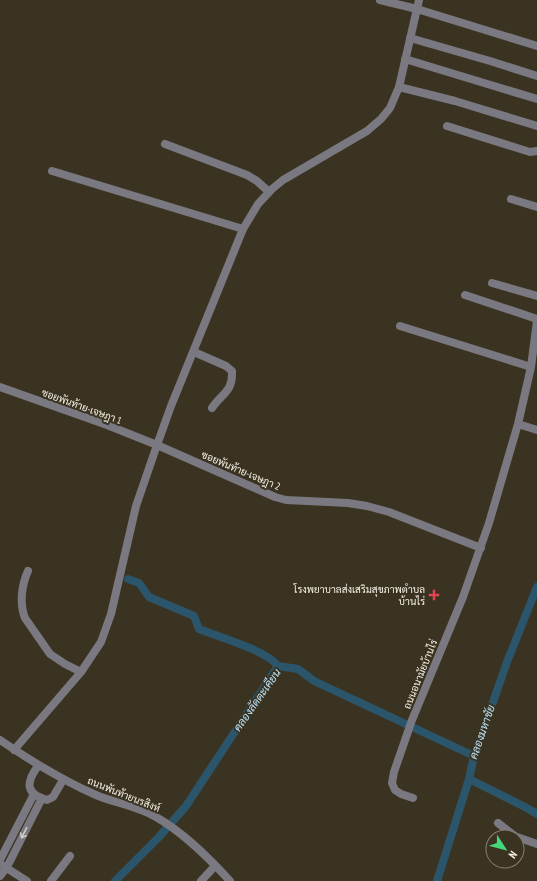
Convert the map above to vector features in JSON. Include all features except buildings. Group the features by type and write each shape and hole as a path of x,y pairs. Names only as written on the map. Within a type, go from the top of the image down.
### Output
{"street":[{"path":"380,0 417,9 537,46"},
{"path":"14,750 81,672 101,642 107,627 136,506 157,445 243,229 258,204 269,192 284,180 367,131 381,119 390,108 399,87 419,0"},
{"path":"410,38 537,76"},
{"path":"405,59 537,99"},
{"path":"399,87 455,101 537,126"},
{"path":"447,126 530,152 537,151"},
{"path":"165,144 247,176 257,181 269,192"},
{"path":"52,171 243,229"},
{"path":"511,199 537,207"},
{"path":"492,282 537,296"},
{"path":"465,295 537,320"},
{"name":"ถนนอนามัยบ้านไร่","path":"413,798 401,794 395,790 392,783 394,772 412,720 463,597 481,548 518,424 531,367 537,320"},
{"path":"400,326 531,367"},
{"path":"194,352 226,366 232,371 229,389 212,408"},
{"name":"ซอยพันท้าย-เจษฎา 1","path":"0,387 92,419 157,445"},
{"path":"518,424 537,430"},
{"name":"ซอยพันท้าย-เจษฎา 2","path":"157,445 275,497 286,500 348,503 366,506 389,512 481,548"},
{"path":"28,570 24,580 22,592 23,612 25,618 50,654 81,672"},
{"name":"ถนนพันท้ายนรสิงห์","path":"0,740 38,766 63,780 97,795 141,810 158,818 189,840 230,881"},
{"path":"38,766 29,780 29,787 34,794 47,800 53,796 63,780"},
{"path":"0,860 34,794"},
{"path":"0,876 3,865 42,798"},
{"path":"498,823 506,829"},
{"path":"525,840 537,844"},
{"path":"51,881 70,856"},
{"path":"3,865 27,881"},
{"path":"201,881 215,866"}],"waterway":[{"path":"128,579 139,583 149,597 194,616 199,629 253,649 272,660 278,666"},
{"name":"คลองมหาชัย","path":"437,881 469,779 474,756 507,662 537,587"},
{"name":"คลองลัดตะเคียน","path":"115,881 158,838 186,806 278,666 298,669 314,681 474,756"},
{"path":"469,779 537,814"}],"place":[{"name":"โรงพยาบาลส่งเสริมสุขภาพตำบล บ้านไร่","path":"434,595"}]}
